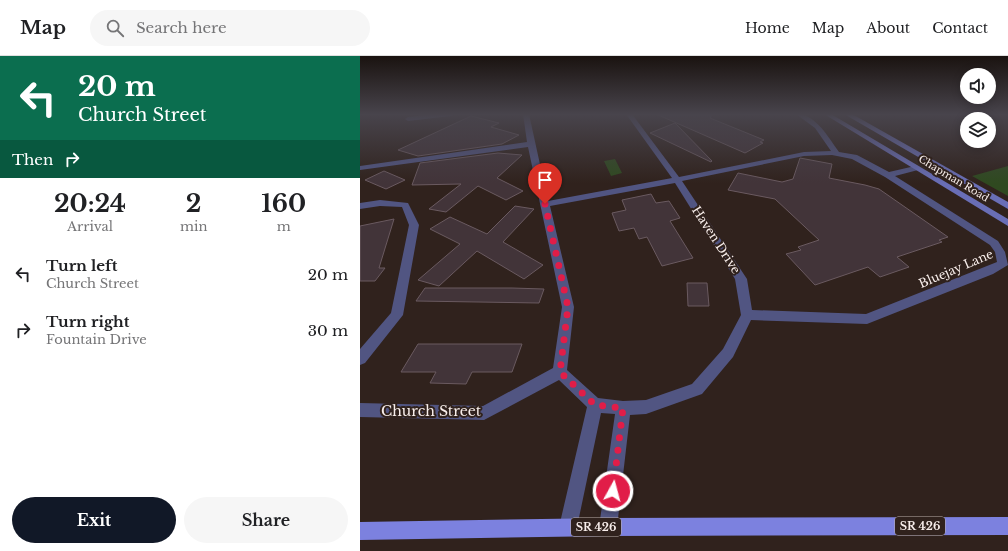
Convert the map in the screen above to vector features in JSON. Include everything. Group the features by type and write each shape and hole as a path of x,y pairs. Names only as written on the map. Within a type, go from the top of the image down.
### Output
{"main road":[{"name":"SR 426","path":"360,531 568,527 1008,526"}],"street":[{"path":"530,137 568,307 560,372 595,405 623,408 646,406 697,389 728,353 747,315"},
{"name":"Haven Drive","path":"646,137 677,180 741,279 747,315"},
{"path":"824,137 837,154"},
{"name":"Chapman Road","path":"865,137 1008,223"},
{"name":"Chapman Road","path":"887,137 1008,206"},
{"path":"360,168 531,144"},
{"path":"545,204 677,180 804,154 837,154 854,157 888,175 915,168"},
{"name":"Bluejay Lane","path":"747,315 867,319 989,271 1003,264 1000,252 994,243 888,175"},
{"path":"360,206 380,203 405,205 414,225 397,315 360,359"},
{"name":"Church Street","path":"360,410 484,413 560,372"},
{"path":"568,527 595,405"},
{"path":"608,527 623,408"}],"green space":[{"path":"615,159 622,173 611,176 604,161"},
{"path":"1008,166 1008,196 972,176"}],"building":[{"path":"426,137 515,137 502,144 418,156 398,150"},
{"path":"659,137 689,137 712,161 711,162"},
{"path":"709,137 757,137 764,140 760,142 763,143 745,153"},
{"path":"498,153 522,155 497,178 523,191 506,200 478,186 446,212 429,209 461,184 412,185 420,163"},
{"path":"800,158 832,164 829,178 879,189 948,237 939,240 942,242 897,257 909,267 880,277 868,267 815,285 786,254 801,250 798,247 819,240 775,199 728,190 738,173 782,182 793,179"},
{"path":"384,171 405,180 386,189 365,180"},
{"path":"651,194 656,203 669,201 680,218 670,221 693,258 662,266 647,237 639,239 634,228 619,231 612,213 626,210 622,200"},
{"path":"515,206 534,209 503,242 543,265 524,279 477,251 439,286 418,280 460,244 430,229 450,217 487,234"},
{"path":"394,219 379,268 385,268 375,281 360,281 360,226"},
{"path":"687,283 707,283 709,306 688,306"},
{"path":"425,288 544,289 539,303 416,301"},
{"path":"418,344 522,344 512,372 472,372 466,384 430,383 436,372 401,372"}],"route":[{"path":"545,204 568,307 560,372 595,405 623,408 613,491"}]}
